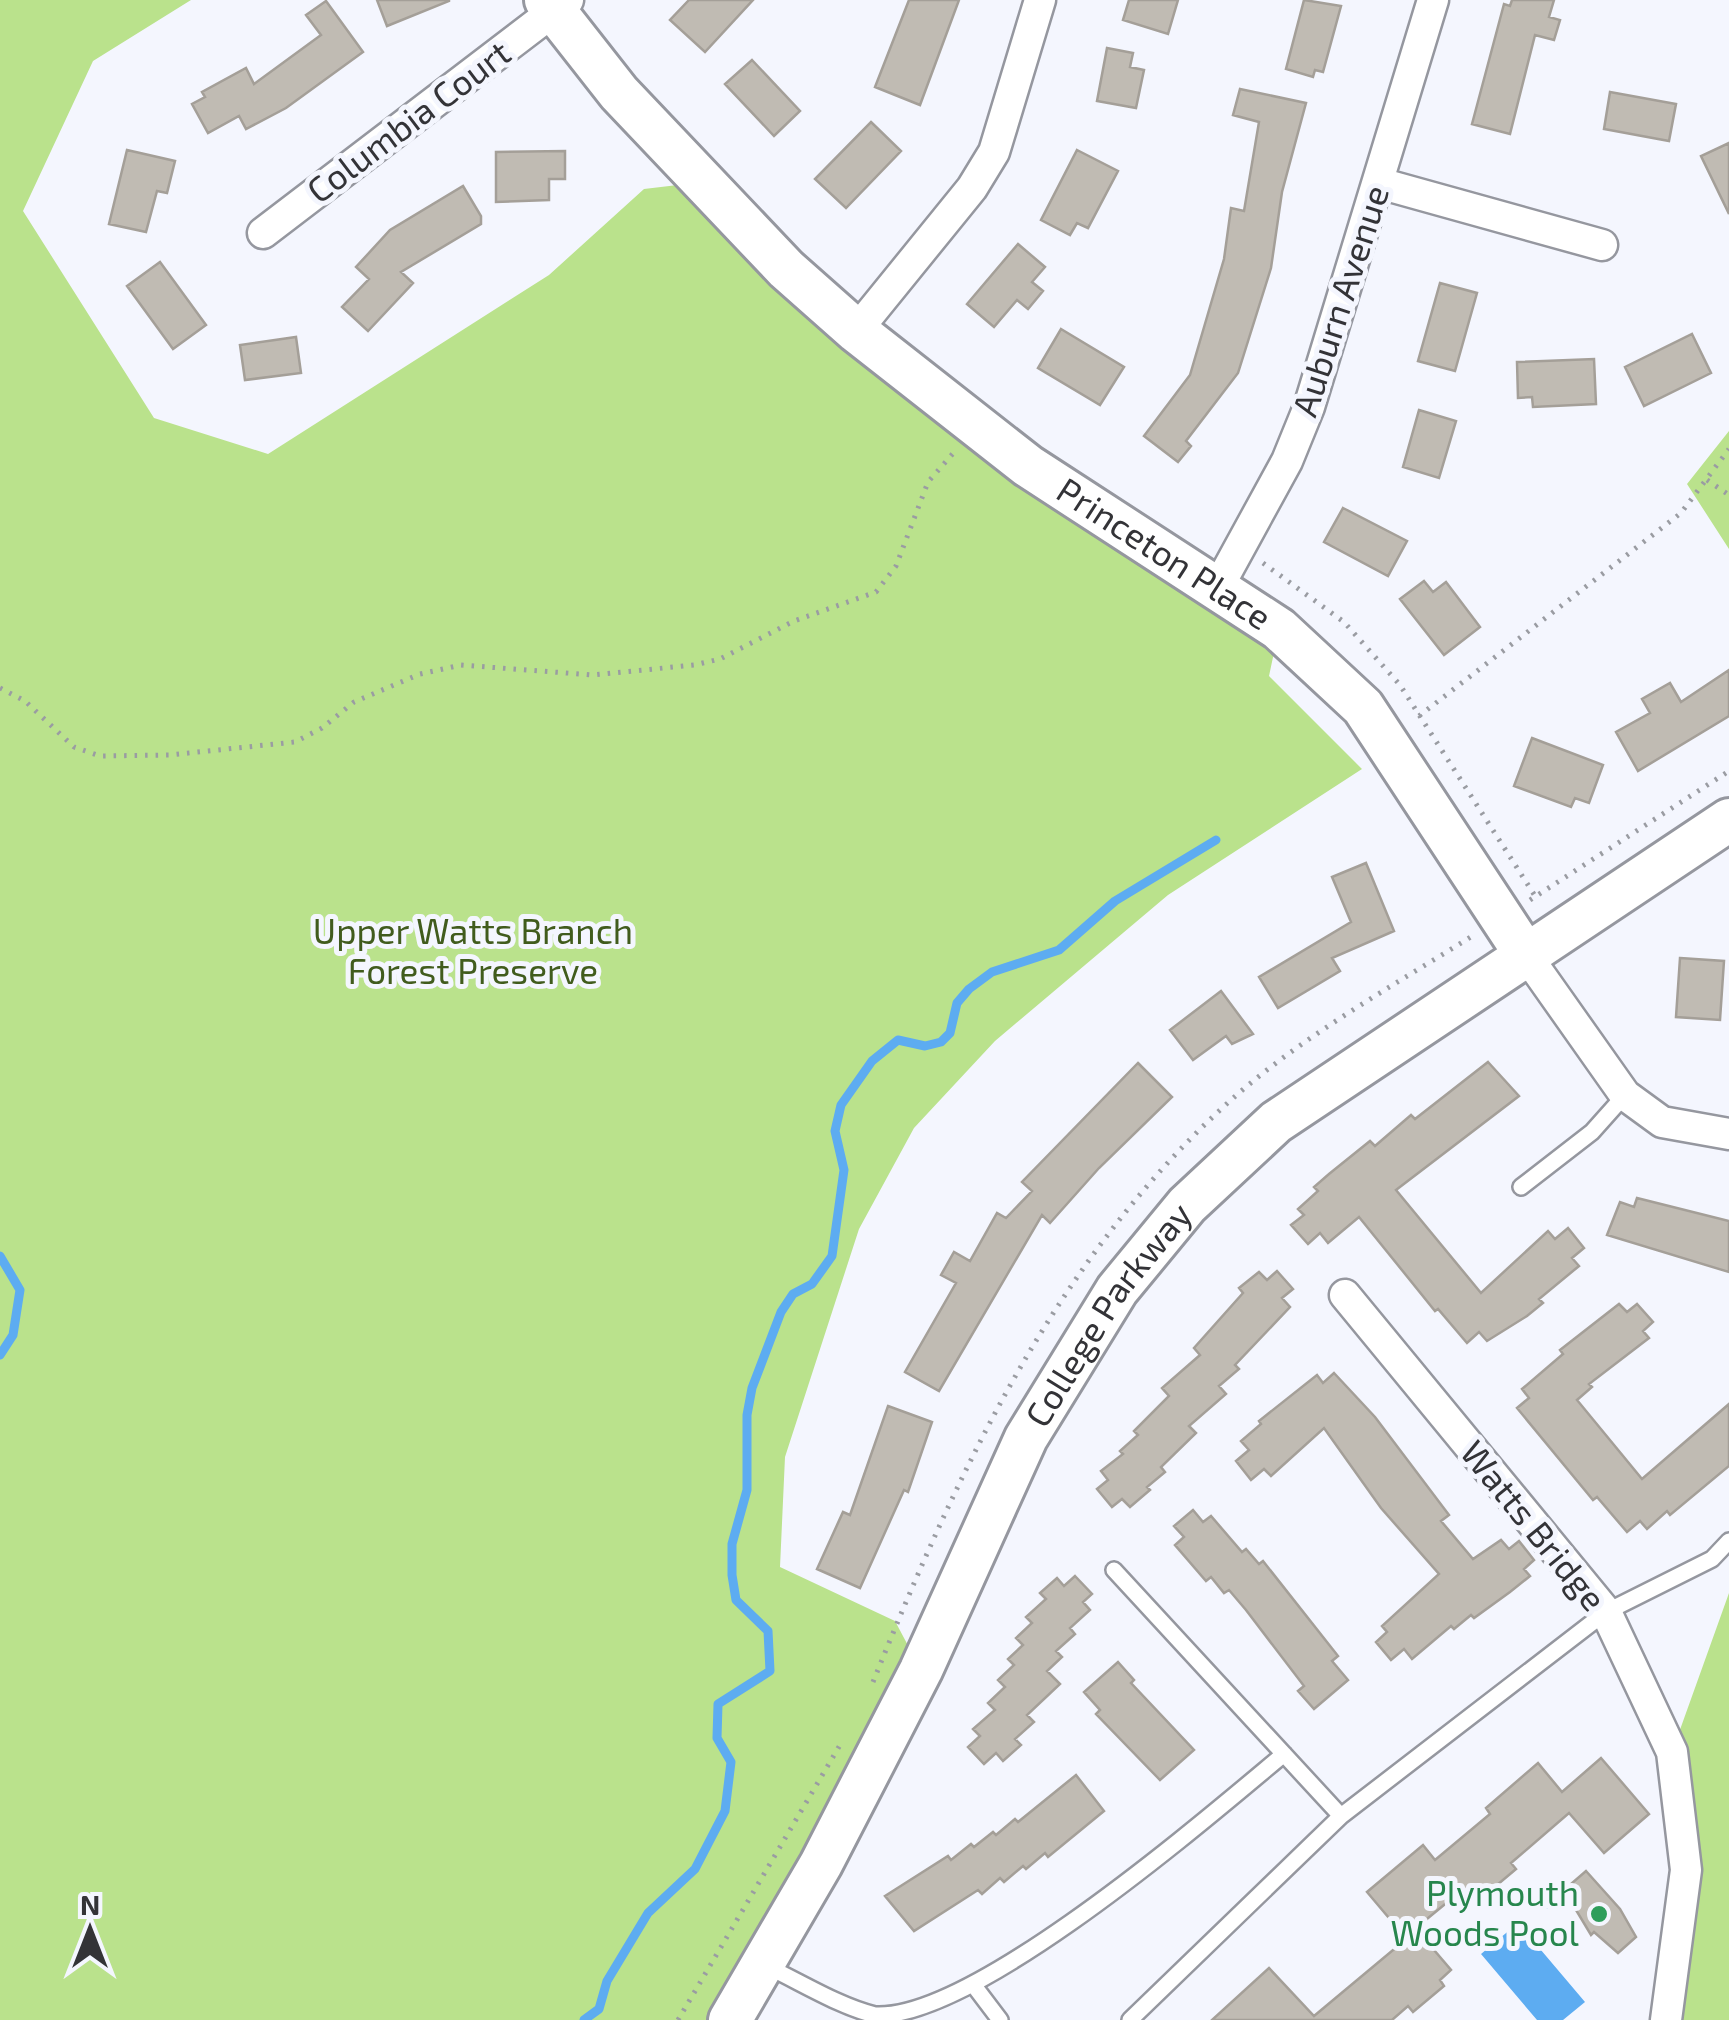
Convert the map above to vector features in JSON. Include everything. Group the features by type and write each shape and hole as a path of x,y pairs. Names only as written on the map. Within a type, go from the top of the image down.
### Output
{"street":[{"path":"856,331 972,188 994,152 1040,0"},
{"name":"Auburn Avenue","path":"1217,589 1302,425 1433,0"},
{"name":"Princeton Place","path":"556,4 619,93 786,269 856,331 1028,466 1279,629 1363,707 1524,952 1625,1095 1662,1122 1729,1134"},
{"name":"Columbia Court","path":"263,233 556,4"},
{"path":"1379,183 1602,245"},
{"name":"College Parkway","path":"730,2020 821,1864 921,1670 1026,1438 1118,1290 1188,1205 1276,1122 1524,952 1729,820"},
{"name":"Watts Bridge","path":"1345,1295 1606,1612 1672,1752 1686,1870 1666,2020"}],"lane":[{"path":"1521,1187 1592,1132 1625,1095"},
{"path":"1130,2020 1342,1816 1606,1612 1712,1560 1729,1541"},
{"path":"1114,1570 1342,1816"},
{"path":"762,1965 876,2015 935,2008 1050,1948 1284,1754"},
{"path":"975,1987 1000,2020"}],"path":[{"path":"0,688 25,701 74,746 100,756 169,755 295,742 322,728 354,702 420,674 461,665 592,676 720,659 794,620 876,592 896,566 928,482 968,440"},
{"path":"1419,716 1681,513 1729,449"},
{"path":"1707,480 1729,495"}],"green space":[{"name":"Upper Watts Branch Forest Preserve","path":"0,0 191,0 93,61 23,211 154,418 268,454 549,275 644,189 703,182 786,269 1279,629 1269,676 1362,769 1168,895 995,1041 914,1128 859,1229 785,1457 780,1567 895,1621 921,1670 730,2020 0,2020"},
{"path":"1729,431 1729,549 1687,484"},
{"path":"1729,1593 1729,2020 1666,2020 1686,1870 1672,1752"}],"water":[{"path":"1545,1885 1557,1897 1545,1909 1533,1897"},
{"path":"1518,1923 1585,2002 1563,2020 1537,2020 1481,1954"}],"building":[{"path":"377,0 449,0 449,1 387,26"},
{"path":"689,0 753,0 705,52 670,20"},
{"path":"909,0 959,0 920,105 875,87"},
{"path":"1129,0 1178,0 1168,34 1123,20"},
{"path":"1304,0 1341,6 1323,72 1315,70 1313,77 1286,69"},
{"path":"1512,0 1554,0 1549,17 1560,20 1554,40 1535,35 1510,134 1472,124 1504,4 1510,6"},
{"path":"326,1 363,52 286,108 246,129 239,116 208,133 192,104 205,97 202,92 246,68 254,84 321,35 306,15"},
{"path":"1107,48 1133,53 1130,67 1144,70 1136,108 1097,101"},
{"path":"752,60 800,111 774,136 725,84"},
{"path":"1240,89 1306,103 1282,192 1271,268 1238,373 1186,441 1191,446 1178,462 1144,436 1190,375 1224,259 1231,208 1244,211 1259,122 1233,115"},
{"path":"1610,92 1676,104 1669,141 1604,129"},
{"path":"871,122 901,151 846,208 815,179"},
{"path":"1729,143 1729,214 1701,156"},
{"path":"127,150 175,161 167,193 157,191 146,232 109,224"},
{"path":"1077,150 1118,171 1088,228 1077,223 1070,235 1041,220"},
{"path":"565,151 565,179 549,179 549,200 496,202 496,152"},
{"path":"463,186 481,216 481,224 401,272 413,283 368,331 342,307 369,279 356,267 390,230"},
{"path":"1018,244 1045,267 1032,282 1043,291 1028,309 1017,300 994,327 967,304"},
{"path":"160,262 206,325 173,349 127,286"},
{"path":"1440,283 1477,293 1455,371 1418,361"},
{"path":"1061,329 1124,367 1100,405 1038,368"},
{"path":"1692,334 1711,373 1644,406 1625,367"},
{"path":"296,337 301,373 245,380 240,345"},
{"path":"1594,359 1596,404 1533,407 1532,397 1518,398 1517,362"},
{"path":"1419,410 1456,421 1439,478 1403,467"},
{"path":"1343,508 1407,541 1388,576 1324,542"},
{"path":"1424,581 1433,592 1446,582 1480,627 1444,655 1400,599"},
{"path":"1729,670 1729,716 1638,771 1616,732 1650,713 1642,699 1670,683 1681,702"},
{"path":"1532,738 1603,765 1589,803 1575,798 1571,807 1514,786"},
{"path":"1366,863 1394,931 1332,958 1340,971 1278,1008 1259,977 1351,922 1332,877"},
{"path":"1680,958 1724,961 1720,1020 1676,1017"},
{"path":"1221,991 1253,1034 1232,1044 1226,1036 1193,1060 1170,1030"},
{"path":"1488,1062 1519,1096 1396,1190 1481,1293 1548,1231 1555,1239 1568,1228 1584,1248 1572,1258 1579,1266 1539,1299 1543,1303 1527,1316 1487,1341 1479,1332 1467,1343 1438,1309 1435,1311 1359,1217 1328,1243 1320,1233 1308,1244 1291,1225 1304,1215 1298,1209 1318,1191 1314,1187 1329,1174 1370,1141 1375,1146 1411,1115 1415,1119"},
{"path":"1138,1063 1172,1097 1099,1168 1050,1223 1042,1215 939,1391 905,1372 956,1283 941,1275 954,1252 970,1261 997,1213 1006,1218 1032,1191 1022,1182"},
{"path":"1637,1198 1729,1221 1729,1272 1607,1235 1620,1202 1634,1207"},
{"path":"1277,1271 1293,1289 1282,1298 1290,1307 1235,1365 1239,1369 1219,1386 1226,1394 1189,1426 1196,1433 1161,1467 1165,1472 1147,1487 1150,1490 1130,1507 1122,1499 1112,1507 1097,1489 1108,1480 1101,1471 1123,1454 1120,1451 1138,1435 1134,1431 1169,1396 1162,1388 1200,1355 1194,1348 1243,1293 1239,1288 1259,1272 1267,1280"},
{"path":"1619,1304 1627,1312 1637,1304 1653,1322 1643,1331 1649,1338 1589,1384 1592,1387 1577,1400 1642,1479 1729,1404 1729,1466 1670,1515 1667,1511 1647,1529 1640,1521 1627,1532 1597,1497 1593,1500 1517,1408 1529,1398 1522,1389 1563,1354 1560,1350"},
{"path":"1334,1373 1375,1417 1449,1515 1441,1521 1473,1559 1501,1540 1509,1549 1519,1541 1534,1560 1524,1569 1530,1576 1474,1618 1471,1615 1454,1629 1451,1626 1412,1659 1404,1649 1391,1660 1376,1642 1387,1632 1382,1626 1439,1574 1381,1508 1324,1428 1271,1476 1264,1469 1251,1480 1236,1461 1249,1450 1241,1441 1261,1424 1259,1421 1317,1375 1323,1383"},
{"path":"888,1406 932,1422 908,1492 904,1490 860,1588 817,1569 843,1512 850,1515"},
{"path":"1193,1510 1203,1522 1211,1516 1242,1552 1246,1549 1259,1564 1263,1561 1338,1656 1332,1661 1348,1680 1314,1709 1298,1691 1304,1686 1246,1610 1229,1590 1224,1593 1211,1577 1206,1581 1175,1545 1184,1537 1174,1526"},
{"path":"1075,1576 1092,1594 1083,1602 1090,1610 1070,1628 1075,1634 1056,1651 1062,1657 1047,1671 1060,1684 1027,1715 1034,1722 1015,1739 1021,1745 1003,1761 996,1753 984,1764 968,1747 980,1736 973,1729 995,1710 988,1703 1005,1687 998,1680 1014,1665 1008,1659 1023,1645 1016,1638 1032,1623 1026,1617 1046,1599 1040,1593 1057,1578 1064,1586"},
{"path":"1118,1662 1134,1680 1131,1683 1194,1750 1160,1780 1096,1714 1100,1710 1084,1692"},
{"path":"1601,1758 1649,1814 1604,1853 1569,1813 1511,1863 1516,1869 1484,1896 1480,1891 1469,1900 1461,1891 1405,1937 1367,1892 1423,1845 1435,1860 1490,1814 1486,1808 1538,1763 1562,1792"},
{"path":"1076,1775 1104,1811 1048,1857 1045,1853 1004,1882 1000,1878 982,1894 978,1890 914,1931 885,1896 948,1856 951,1860 971,1844 974,1847 993,1832 996,1835 1015,1819 1018,1822"},
{"name":"Plymouth Woods Pool","path":"1586,1871 1620,1909 1636,1937 1618,1953 1594,1932 1591,1935 1564,1890"},
{"path":"1417,1930 1451,1970 1440,1980 1444,1986 1413,2012 1408,2006 1392,2020 1212,2020 1269,1968 1314,2016"}],"waterway":[{"path":"584,2020 599,2009 607,1981 648,1913 695,1869 725,1811 731,1762 717,1738 718,1704 770,1671 768,1631 736,1600 732,1575 732,1544 747,1490 747,1415 752,1388 781,1312 793,1294 812,1284 832,1256 844,1170 835,1131 841,1105 872,1061 898,1040 925,1046 941,1042 950,1033 957,1003 992,972 1059,950 1115,901 1216,840"},
{"path":"0,1256 20,1290 13,1335 0,1355"}],"place":[{"name":"Plymouth Woods Pool","path":"1599,1914"}]}
